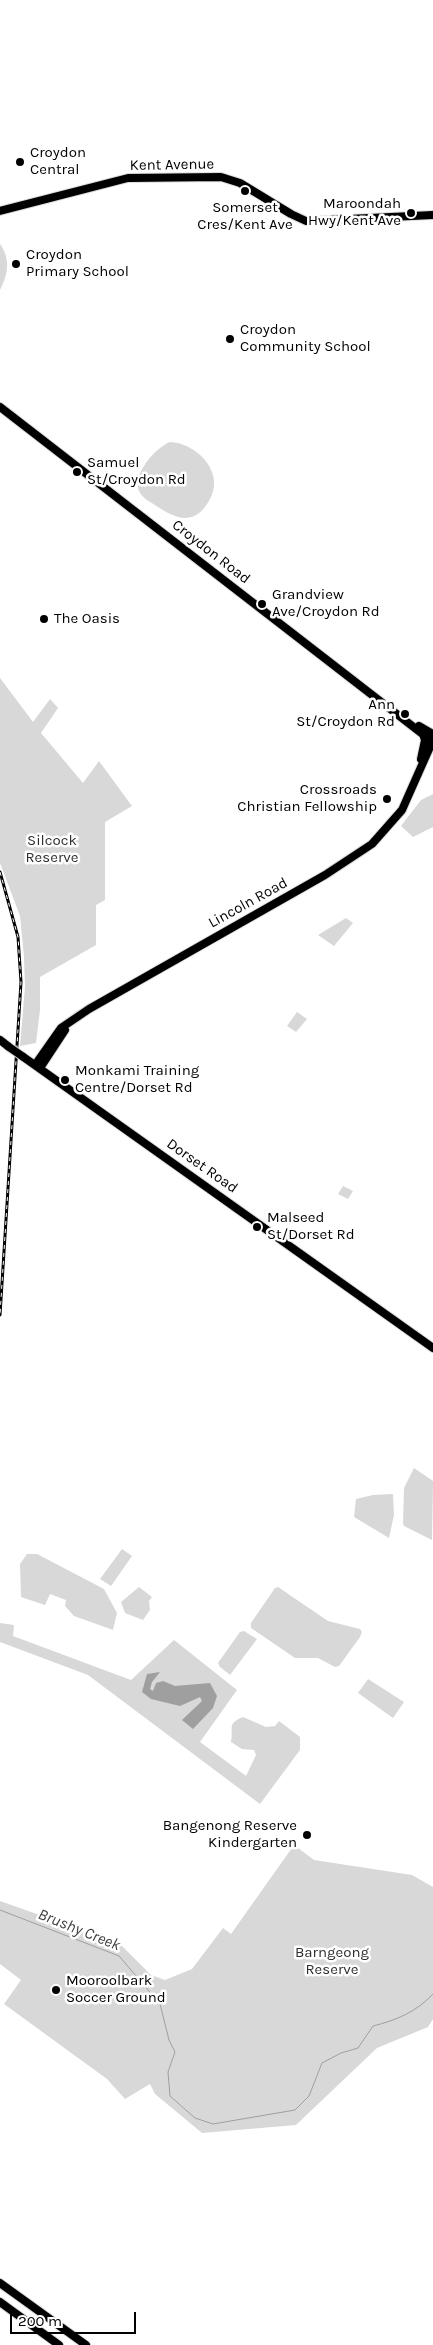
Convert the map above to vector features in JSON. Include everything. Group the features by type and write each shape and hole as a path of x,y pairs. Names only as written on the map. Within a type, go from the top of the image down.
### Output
{"main road":[{"name":"Kent Avenue","path":"0,211 128,178 214,177 240,183 306,221 431,217"},
{"name":"Croydon Road","path":"0,407 433,739"},
{"name":"Croydon Road","path":"406,719 423,734 433,739"},
{"name":"Lincoln Road","path":"415,783 425,740 423,734"},
{"name":"Lincoln Road","path":"37,1067 43,1051 61,1028 137,981 358,854 390,826 402,810 430,753 433,739"},
{"name":"Lincoln Road","path":"37,1067 71,1022"},
{"name":"Dorset Road","path":"0,1040 388,1314 433,1348"},
{"path":"23,1056 34,1056 43,1051"},
{"name":"Dorset Road","path":"388,1314 433,1354"},
{"path":"0,2283 86,2345"},
{"path":"0,2302 59,2345"}],"green space":[{"path":"0,244 6,255 7,267 5,279 0,290"},
{"path":"170,442 189,447 197,453 205,460 214,477 214,487 206,506 200,513 186,518 171,515 143,497 138,486 141,471 151,456"},
{"name":"Silcock Reserve","path":"0,678 33,722 50,699 58,708 41,733 83,783 99,761 132,806 105,822 105,900 96,905 96,945 40,977 40,1010 36,1043 20,1046 25,987 20,916 0,863"},
{"path":"433,794 433,827 413,837 401,826 421,800"},
{"path":"346,918 353,923 334,946 318,935"},
{"path":"297,1012 307,1019 296,1032 287,1026"},
{"path":"343,1186 353,1191 348,1199 338,1194"},
{"path":"414,1468 433,1481 432,1540 404,1526 403,1523 404,1488"},
{"path":"393,1494 394,1515 389,1538 354,1517 356,1499 373,1495"},
{"path":"122,1549 132,1556 111,1586 100,1579"},
{"path":"27,1554 37,1554 104,1589 117,1613 113,1630 74,1616 65,1606 66,1600 50,1594 45,1605 21,1597 20,1564"},
{"path":"139,1587 152,1597 149,1601 150,1610 143,1620 125,1613 121,1602"},
{"path":"278,1587 328,1621 360,1629 362,1632 360,1637 339,1666 335,1667 318,1658 295,1658 251,1628 251,1623 275,1588"},
{"path":"0,1623 14,1625 13,1636 131,1680 174,1640 237,1690 200,1742 246,1776 256,1755 254,1750 242,1749 231,1742 233,1724 243,1717 266,1727 275,1726 279,1721 300,1737 300,1750 260,1804 88,1675 0,1642"},
{"path":"244,1631 257,1639 230,1675 218,1663 240,1632"},
{"path":"368,1679 404,1702 393,1718 358,1693"},
{"name":"Barngeong Reserve","path":"294,1845 314,1860 412,1875 433,1887 433,2019 428,2027 377,2048 296,2125 202,2133 155,2094 150,2084 125,2099 107,2079 4,2004 21,1980 0,1964 0,1901 119,1943 151,1975 165,1980 192,1969 223,1928 231,1934"}],"shaded area":[{"path":"160,1672 152,1682 150,1689 153,1691 156,1683 163,1681 175,1686 210,1683 217,1696 213,1708 193,1729 182,1720 202,1701 200,1697 180,1706 151,1699 142,1692 147,1674"}],"waterway":[{"name":"Brushy Creek","path":"0,1910 119,1956 160,2004 169,2040 175,2052 168,2072 170,2096 195,2118 213,2124 295,2110 309,2096 322,2063 341,2053 358,2048 373,2026 406,2014 420,2006 433,1994"}],"railway":[{"path":"0,872 18,937 21,982 0,1315"}],"place":[{"name":"Croydon Central","path":"20,162"},
{"name":"Somerset Cres/Kent Ave","path":"245,191"},
{"name":"Maroondah Hwy/Kent Ave","path":"411,213"},
{"name":"Croydon Primary School","path":"16,264"},
{"name":"Croydon Community School","path":"230,339"},
{"name":"Samuel St/Croydon Rd","path":"77,472"},
{"name":"Grandview Ave/Croydon Rd","path":"262,604"},
{"name":"The Oasis","path":"44,619"},
{"name":"Ann St/Croydon Rd","path":"405,714"},
{"name":"Crossroads Christian Fellowship","path":"387,799"},
{"name":"Monkami Training Centre/Dorset Rd","path":"65,1080"},
{"name":"Malseed St/Dorset Rd","path":"257,1227"},
{"name":"Bangenong Reserve Kindergarten","path":"307,1835"},
{"name":"Mooroolbark Soccer Ground","path":"56,1990"}]}
